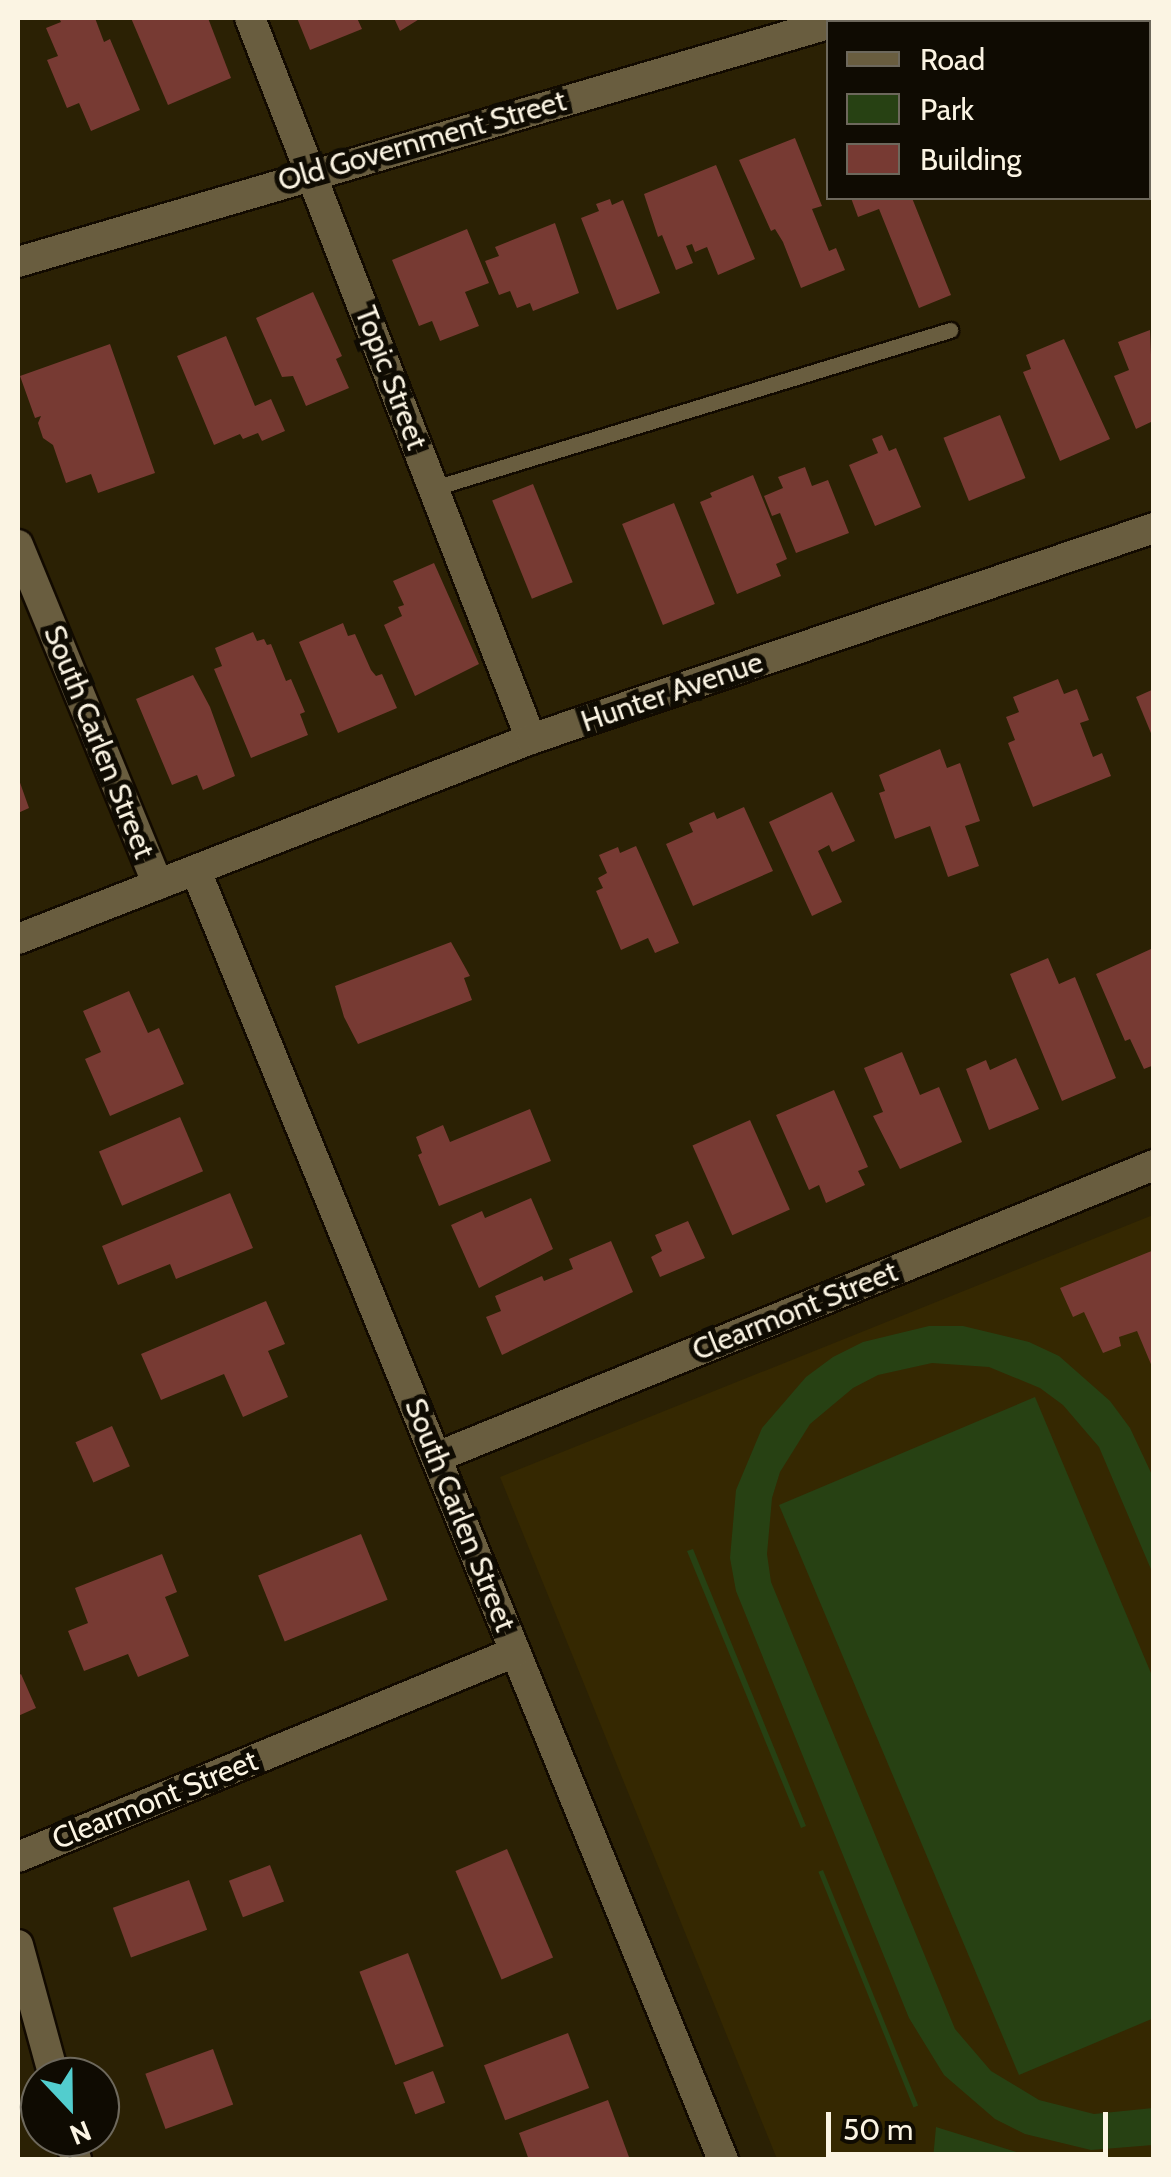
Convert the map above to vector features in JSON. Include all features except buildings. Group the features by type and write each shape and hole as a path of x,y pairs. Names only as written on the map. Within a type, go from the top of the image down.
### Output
{"street":[{"name":"Topic Street","path":"250,18 531,740"},
{"name":"Old Government Street","path":"18,262 826,24"},
{"name":"Hunter Avenue","path":"158,884 531,740 1154,528"},
{"name":"South Carlen Street","path":"18,545 158,884"},
{"name":"South Carlen Street","path":"196,871 723,2160"},
{"path":"18,939 158,884"},
{"name":"Clearmont Street","path":"437,1457 1154,1165"},
{"name":"Clearmont Street","path":"18,1857 515,1652"},
{"path":"18,1945 49,2057"}],"lane":[{"path":"434,488 950,330"}],"shaded area":[{"path":"1153,1215 1153,2159 777,2159 500,1477"}],"green space":[{"path":"929,1326 963,1326 1029,1342 1059,1356 1110,1401 1130,1428 1153,1477 1153,1574 1099,1447 1063,1405 1040,1388 989,1367 932,1363 878,1375 853,1388 810,1424 780,1472 772,1498 767,1554 771,1582 955,2029 991,2071 1039,2100 1094,2114 1153,2108 1153,2145 1091,2150 1025,2134 995,2119 944,2075 909,2018 736,1591 730,1558 736,1490 762,1428 806,1377 833,1357 863,1342"},
{"path":"1035,1397 1153,1678 1154,2018 1019,2075 779,1505"},
{"path":"693,1549 806,1826 801,1828 687,1551"},
{"path":"823,1870 918,2106 914,2107 818,1872"},
{"path":"936,2127 1039,2159 933,2159"}]}
